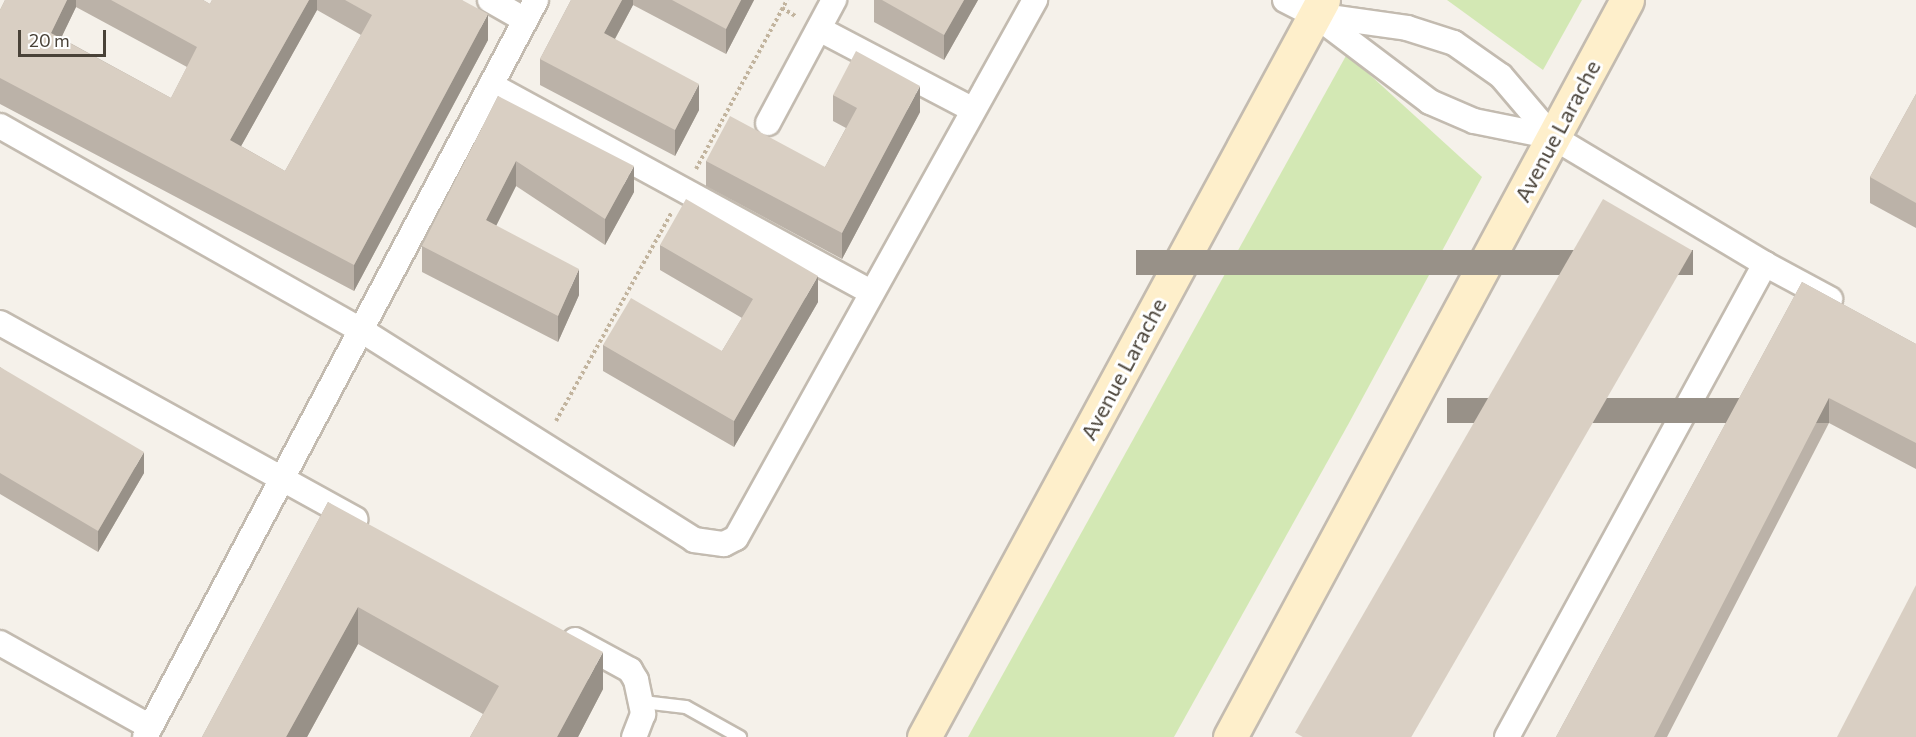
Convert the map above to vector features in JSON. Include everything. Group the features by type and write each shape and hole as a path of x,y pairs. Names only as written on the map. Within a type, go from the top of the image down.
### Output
{"main road":[{"name":"Avenue Larache","path":"1230,737 1627,0"},
{"name":"Avenue Larache","path":"924,737 1319,7"}],"street":[{"path":"0,644 147,732 531,10 490,0"},
{"path":"768,123 834,0"},
{"path":"0,126 361,330 694,540 724,544 736,538 870,292 1035,0"},
{"path":"1285,0 1407,28 1454,43 1502,76 1553,137 1765,264 1856,312"},
{"path":"1319,7 1430,102 1474,122 1553,137"},
{"path":"819,29 973,110"},
{"path":"491,85 870,292"},
{"path":"1507,737 1765,264"},
{"path":"0,323 378,531"},
{"path":"556,630 630,670 643,702 634,737"}],"lane":[{"path":"643,702 686,707 740,737"}],"path":[{"path":"543,445 787,0"}],"green space":[{"path":"1447,0 1582,0 1543,70"},
{"path":"1347,54 1482,177 1349,423 1174,737 968,737"}],"building":[{"path":"5,0 67,0 51,33 171,98 197,47 111,0 203,0 210,4 212,0 309,0 230,140 285,171 372,15 345,0 462,0 488,14 354,265 0,78 0,10"},
{"path":"571,0 622,0 604,33 699,84 675,130 540,59"},
{"path":"672,0 741,0 726,29"},
{"path":"882,0 964,0 944,35"},
{"path":"856,51 920,86 842,233 706,161 730,116 825,167 857,108 833,95"},
{"path":"1916,94 1916,203 1870,177"},
{"path":"498,96 634,166 605,219 516,161 486,220 579,269 558,316 422,246"},
{"path":"686,199 818,276 734,421 603,345 631,298 722,351 753,299 660,245"},
{"path":"1603,199 1692,251 1411,737 1303,737 1295,732"},
{"path":"1802,282 1916,344 1916,443 1829,398 1654,737 1556,737"},
{"path":"0,367 144,452 98,531 0,473"},
{"path":"328,502 603,652 557,737 470,737 499,686 358,607 286,737 202,737"},
{"path":"1916,585 1916,737 1837,737"}]}
